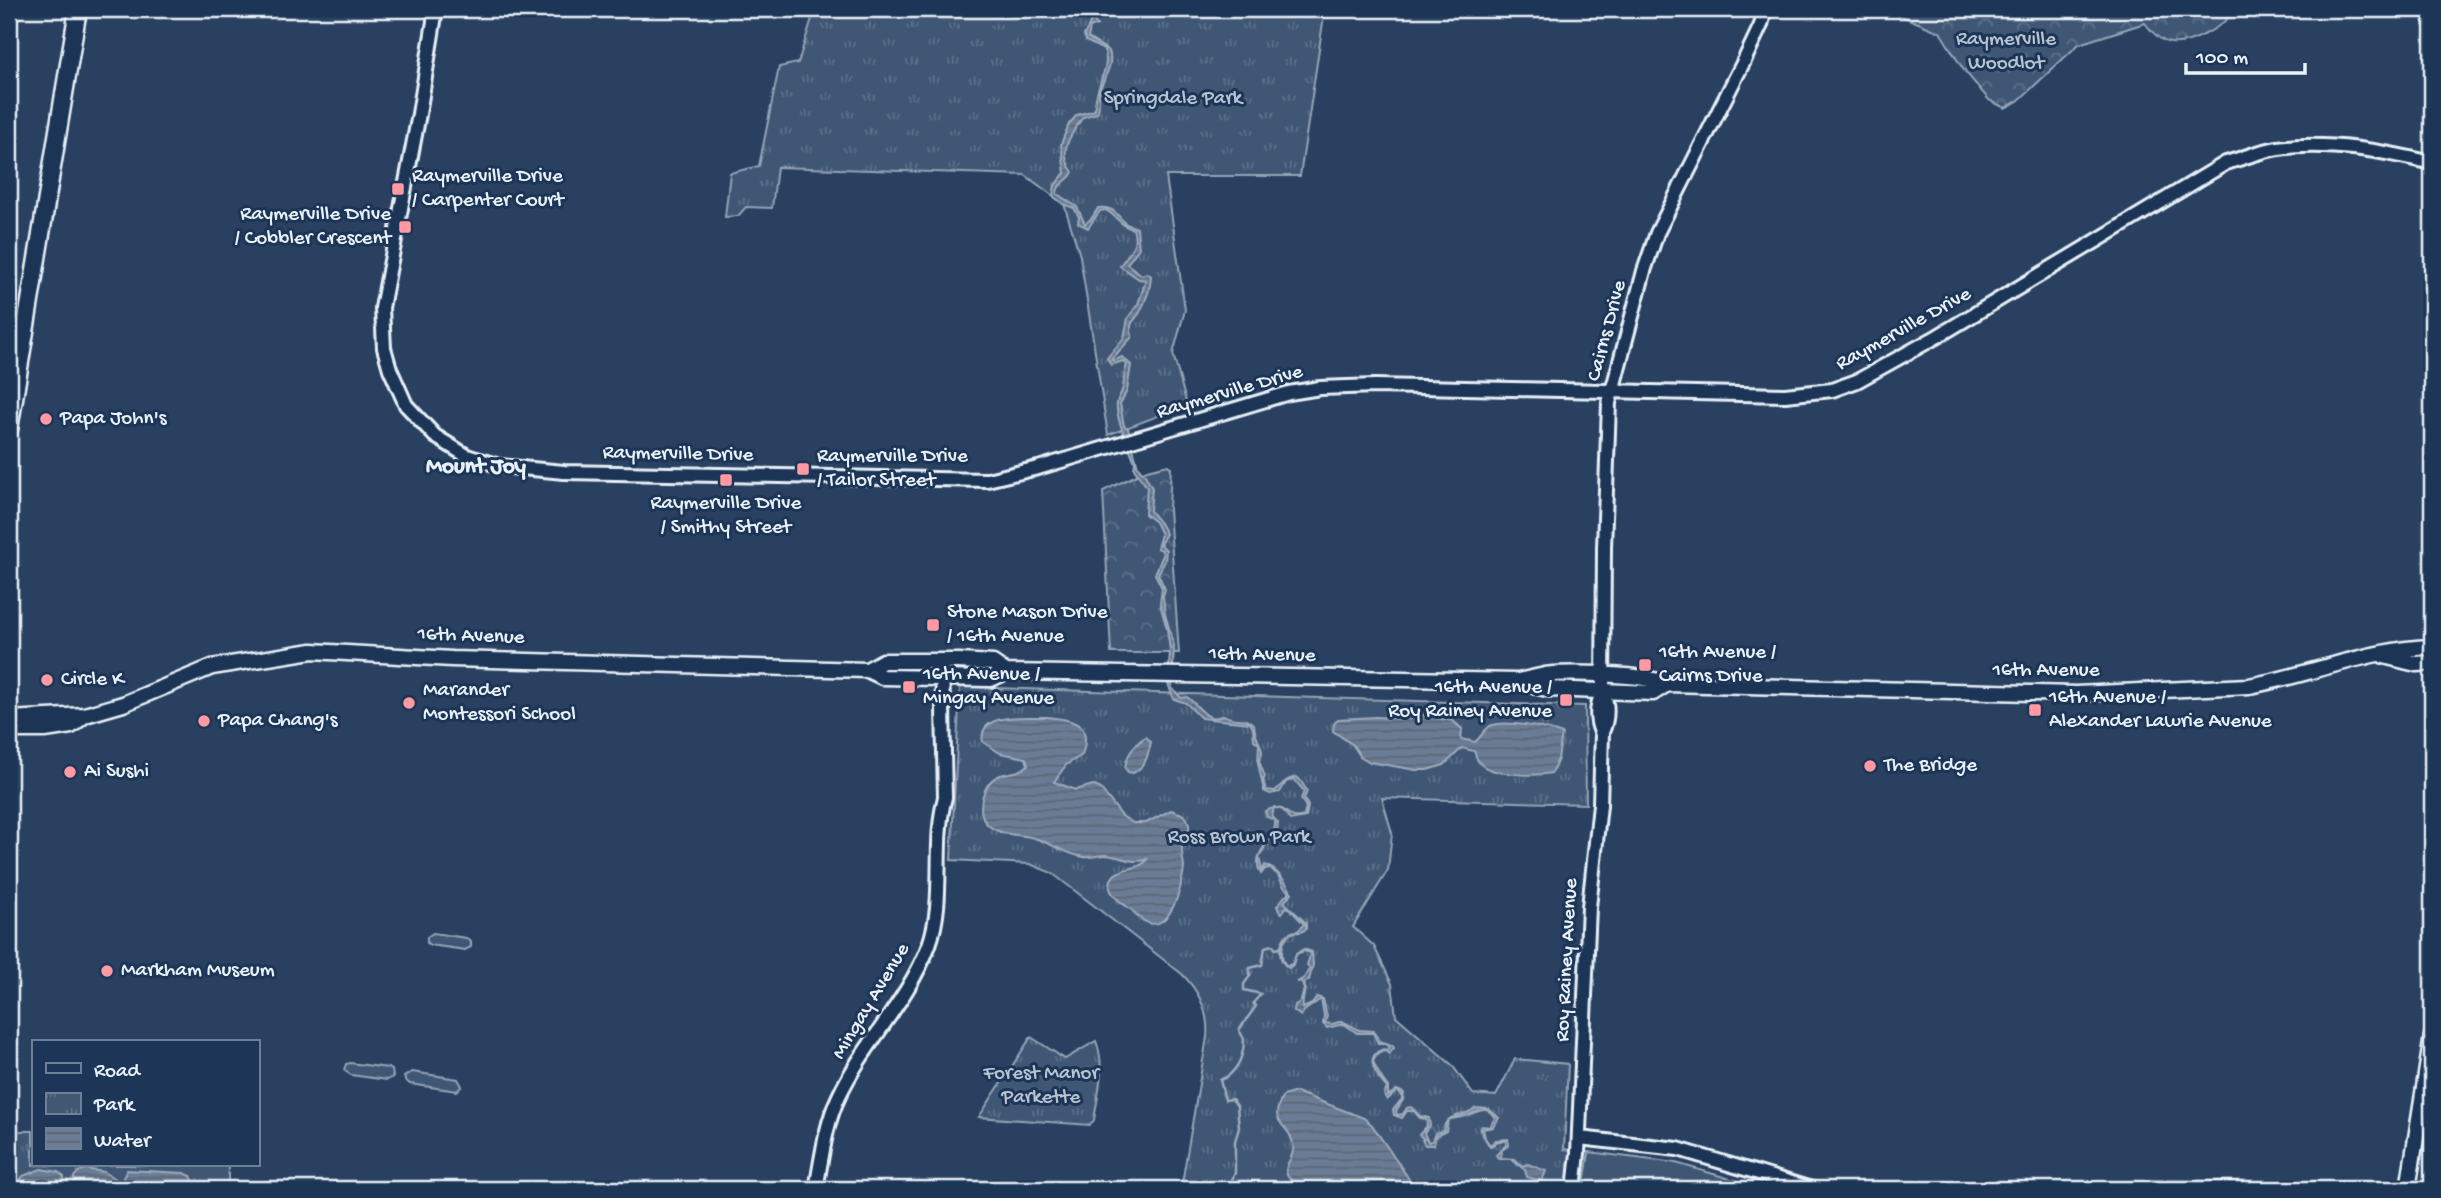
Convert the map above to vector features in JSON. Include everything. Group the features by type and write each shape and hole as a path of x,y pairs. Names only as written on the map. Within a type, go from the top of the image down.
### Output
{"main road":[{"path":"9,429 78,9"},
{"name":"16th Avenue","path":"9,719 85,715 123,704 212,667 312,651 452,659 867,670 882,677 990,679 1006,672 1518,681 1547,689 1654,678 1667,684 2076,694 2249,687 2347,660 2410,648 2432,648"},
{"name":"16th Avenue","path":"2379,654 2416,664 2432,663"},
{"name":"16th Avenue","path":"867,670 883,661 993,663 1006,672"},
{"name":"16th Avenue","path":"9,730 45,730 71,726 85,715"},
{"path":"2408,1189 2432,1036"}],"street":[{"name":"Raymerville Drive","path":"436,9 382,308 384,348 406,405 435,436 467,456 518,469 987,480 1038,468 1289,393 1320,388 1785,395 1832,390 1857,381 1938,336 2226,163 2277,148 2310,146 2384,152 2432,163"},
{"name":"Cairns Drive","path":"1603,684 1609,403 1644,271 1657,233 1744,61 1761,25 1765,9"},
{"name":"Mingay Avenue","path":"816,1189 828,1124 839,1095 911,984 933,932 937,900 939,818 945,797 942,662"},
{"name":"Roy Rainey Avenue","path":"1574,1189 1579,1138 1589,907 1600,805 1601,732 1606,724 1607,702 1603,684"},
{"path":"1579,1138 1678,1149 1812,1189"}],"green space":[{"name":"Springdale Park","path":"815,9 1325,9 1300,176 1166,176 1185,310 1173,354 1187,405 1108,435 1080,256 1064,204 1025,175 777,167 772,208 746,207 738,216 725,217 730,173 759,166 779,67 798,63"},
{"name":"Raymerville Woodlot","path":"1898,9 2234,9 2216,28 2188,41 2163,41 2145,23 2079,44 2018,101 2005,108 1989,100 1963,69 1940,32 1899,15"},
{"path":"1168,465 1171,468 1169,509 1179,653 1111,653 1103,491 1147,470"},
{"name":"Ross Brown Park","path":"960,687 1585,706 1586,804 1382,798 1392,833 1388,870 1353,927 1374,946 1392,984 1396,1016 1452,1065 1473,1094 1496,1096 1515,1059 1568,1064 1564,1149 1589,1152 1583,1189 1181,1189 1207,1037 1202,1003 1182,974 1052,873 1030,864 951,860"},
{"path":"433,933 466,938 471,942 471,947 465,950 430,945 427,943 427,937"},
{"name":"Forest Manor Parkette","path":"1031,1037 1065,1059 1096,1041 1100,1080 1094,1120 1090,1125 979,1117"},
{"path":"346,1064 388,1068 392,1070 393,1077 387,1080 351,1075 344,1070"},
{"path":"412,1072 458,1079 462,1086 457,1091 410,1084 404,1077"},
{"path":"10,1131 32,1131 32,1166 228,1166 228,1189 9,1189"},
{"path":"1589,1152 1676,1163 1765,1189 1583,1189"},
{"path":"2150,1180 2392,1184 2391,1189 2153,1189"}],"water":[{"path":"1082,9 1092,9 1097,25 1090,28 1088,38 1109,51 1110,61 1100,90 1097,113 1083,117 1067,144 1066,158 1073,172 1059,187 1057,194 1077,207 1085,224 1098,208 1103,208 1112,210 1126,224 1137,228 1139,248 1127,264 1142,275 1147,273 1151,276 1146,298 1132,324 1132,337 1111,360 1122,357 1131,365 1127,391 1120,404 1124,426 1128,428 1138,467 1152,488 1150,511 1166,534 1160,544 1166,550 1165,561 1158,574 1165,589 1165,614 1174,646 1172,688 1181,698 1187,697 1208,716 1213,718 1224,715 1254,724 1262,751 1259,761 1266,790 1275,791 1287,780 1297,777 1307,791 1304,799 1308,806 1306,817 1290,820 1283,810 1293,817 1304,816 1306,807 1301,799 1304,791 1294,779 1286,782 1280,792 1270,794 1264,791 1258,763 1259,744 1254,740 1250,723 1201,718 1186,703 1174,699 1168,684 1170,650 1160,604 1162,588 1155,574 1163,555 1162,550 1157,548 1161,534 1155,522 1145,514 1147,487 1134,469 1135,463 1118,417 1117,403 1127,365 1123,361 1111,365 1107,358 1124,338 1128,318 1138,304 1146,280 1139,279 1120,266 1134,245 1133,229 1125,226 1106,210 1100,211 1088,228 1078,223 1079,217 1074,208 1053,196 1055,185 1065,173 1061,144 1069,124 1077,115 1095,110 1106,64 1104,50 1086,41 1084,35 1091,22"},
{"path":"1422,715 1453,721 1462,729 1461,739 1475,742 1490,726 1505,723 1562,734 1558,759 1552,773 1513,774 1484,767 1474,751 1462,748 1444,765 1416,770 1370,762 1360,756 1353,745 1333,731 1338,719 1408,719"},
{"path":"1047,717 1079,725 1085,736 1082,755 1066,765 1054,782 1076,790 1093,785 1101,789 1122,816 1133,823 1146,823 1171,810 1187,819 1189,828 1182,847 1184,868 1180,887 1172,908 1159,923 1151,924 1139,918 1116,898 1110,888 1112,878 1116,874 1139,866 1147,859 1132,861 1106,855 1078,856 1034,838 998,831 983,819 983,795 993,779 1017,772 1028,765 1026,758 1000,753 983,742 983,732 988,725 1006,718"},
{"path":"1146,737 1151,742 1146,760 1133,773 1128,772 1125,768 1129,754"},
{"path":"1274,808 1272,816 1278,823 1277,832 1270,838 1259,857 1275,827 1275,820 1267,817 1265,811"},
{"path":"1259,857 1262,871 1265,865 1274,870 1281,876 1292,893 1284,902 1306,923 1306,929 1290,934 1283,945 1282,954 1287,966 1292,964 1295,957 1293,965 1289,968 1284,964 1281,959 1283,940 1292,932 1298,931 1304,924 1290,909 1286,907 1282,913 1279,911 1277,906 1289,895 1289,891 1270,868 1261,874"},
{"path":"1304,949 1312,952 1313,965 1309,980 1304,983 1305,989 1303,1008 1312,1004 1317,997 1323,999 1327,1016 1325,1023 1342,1021 1359,1030 1374,1031 1380,1041 1392,1045 1394,1048 1389,1054 1383,1050 1373,1061 1388,1087 1388,1096 1397,1090 1404,1093 1396,1111 1397,1115 1403,1114 1411,1107 1420,1116 1429,1118 1430,1126 1424,1133 1428,1142 1432,1141 1435,1133 1443,1131 1448,1120 1446,1131 1436,1136 1434,1145 1425,1145 1422,1140 1424,1139 1419,1135 1427,1126 1426,1119 1420,1118 1414,1111 1407,1111 1402,1118 1394,1115 1393,1110 1402,1095 1397,1091 1387,1100 1384,1095 1387,1088 1376,1073 1372,1062 1377,1052 1390,1047 1385,1043 1378,1043 1373,1033 1357,1033 1344,1024 1327,1028 1323,1024 1321,999 1301,1016 1294,1011 1295,1005 1301,1001 1304,989 1301,981 1297,982 1304,978 1310,968 1307,965 1311,953 1304,951 1297,954"},
{"path":"1296,1092 1364,1118 1372,1125 1405,1173 1410,1181 1410,1189 1299,1189 1286,1174 1293,1146 1277,1113 1283,1096"},
{"path":"1475,1108 1489,1109 1499,1118 1493,1127 1483,1129 1490,1145 1496,1140 1508,1139 1509,1145 1502,1150 1501,1158 1515,1159 1522,1166 1528,1164 1546,1171 1542,1181 1527,1177 1525,1170 1511,1159 1499,1159 1496,1155 1506,1145 1506,1141 1498,1141 1490,1147 1480,1130 1482,1126 1490,1127 1495,1118 1492,1113 1481,1110 1448,1120"},
{"path":"41,1169 58,1172 64,1177 65,1189 14,1189 23,1176"},
{"path":"85,1169 104,1172 121,1182 127,1170 184,1173 191,1176 195,1184 193,1189 75,1189 74,1177"}],"waterway":[{"path":"1228,1189 1235,1173 1235,1141 1239,1128 1237,1106 1232,1099 1225,1100 1220,1080 1238,1064 1244,1039 1239,1030 1256,1006 1253,1003 1261,994 1244,990 1244,984 1250,976 1250,968 1262,965 1265,947 1273,945 1275,949 1280,948"}],"place":[{"name":"Raymerville Drive / Carpenter Court","path":"398,189"},
{"name":"Raymerville Drive / Cobbler Crescent","path":"405,227"},
{"name":"Papa John's","path":"46,419"},
{"name":"Raymerville Drive / Tailor Street","path":"803,469"},
{"name":"Raymerville Drive / Smithy Street","path":"726,480"},
{"name":"Stone Mason Drive / 16th Avenue","path":"933,625"},
{"name":"16th Avenue / Cairns Drive","path":"1645,665"},
{"name":"Circle K","path":"47,680"},
{"name":"16th Avenue / Mingay Avenue","path":"909,687"},
{"name":"16th Avenue / Roy Rainey Avenue","path":"1566,700"},
{"name":"Marander Montessori School","path":"409,703"},
{"name":"16th Avenue / Alexander Lawrie Avenue","path":"2035,710"},
{"name":"Papa Chang's","path":"204,721"},
{"name":"The Bridge","path":"1870,766"},
{"name":"Ai Sushi","path":"70,772"},
{"name":"Markham Museum","path":"107,971"}],"district":[{"name":"Mount Joy","path":"476,467"}]}
